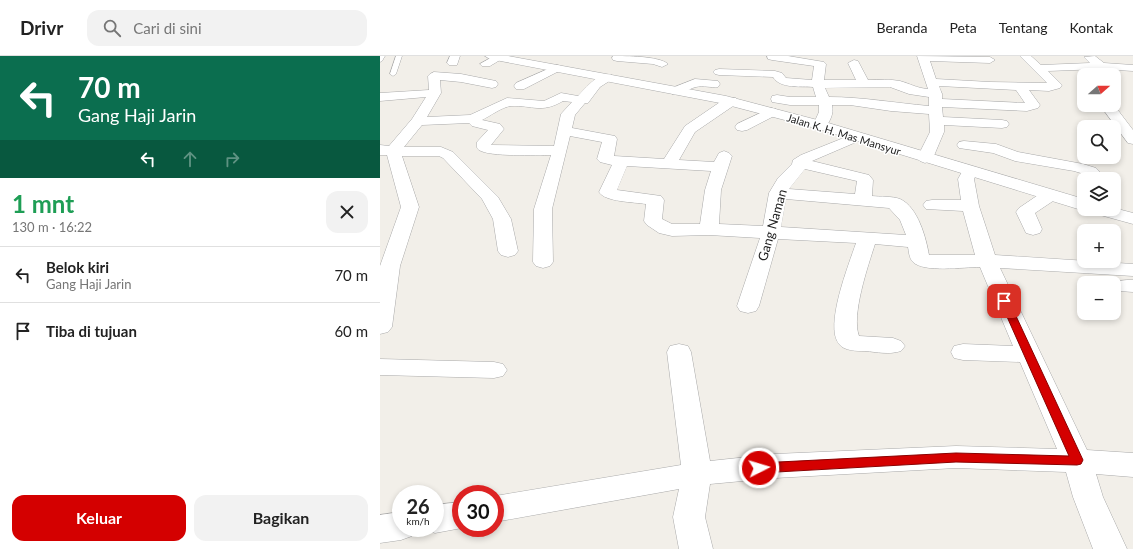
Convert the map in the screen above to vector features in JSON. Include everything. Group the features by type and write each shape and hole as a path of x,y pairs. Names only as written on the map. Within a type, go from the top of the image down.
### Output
{"street":[{"path":"934,97 959,78 990,86 1049,87 1056,85 1038,72 1025,56"},
{"path":"1088,56 1101,66"},
{"path":"543,262 543,209 560,151 568,114 583,100 596,84 605,77 618,57 655,61 662,64"},
{"path":"772,57 819,63 818,84 825,100 826,113 820,125"},
{"path":"925,158 937,132 934,97 922,57 990,60"},
{"name":"Jalan K. H. Mas Mansyur","path":"492,59 555,64 605,77 676,91 734,92 774,105 820,125 856,137 1077,203"},
{"path":"854,63 864,83"},
{"path":"520,86 555,64"},
{"path":"1086,68 1101,66 1133,68"},
{"path":"1038,72 1077,69"},
{"path":"719,72 775,74 778,75 783,81 818,84 895,84 934,97 1002,124"},
{"path":"990,86 990,75 992,74"},
{"path":"386,150 418,121 435,93 434,76 461,78 492,84"},
{"path":"676,91 695,83 714,84"},
{"path":"742,127 774,105 809,101 850,101 891,107 934,97 1027,107 1033,105 1020,87"},
{"path":"668,163 690,129 734,92"},
{"path":"380,97 435,93"},
{"path":"418,121 473,119 507,102 544,105 563,97 583,100"},
{"path":"1112,112 1133,140"},
{"path":"473,119 477,123 497,128 484,142 484,147 490,149 560,151"},
{"path":"565,131 610,139 605,159 609,160 668,163 722,161 713,190 709,229"},
{"name":"Gang Naman","path":"748,306 771,232 778,193 784,182 806,158 856,137"},
{"path":"964,145 996,149 1015,156 1077,167 1091,172"},
{"path":"386,150 441,152 448,155 489,197 502,218 508,251"},
{"path":"381,315 385,267 410,207 386,150"},
{"path":"622,160 607,192 616,195 655,200 653,221 666,229 709,229 771,232 918,242"},
{"path":"799,164 863,178 865,180 863,199"},
{"path":"970,171 966,179 970,206 986,261 1077,460 1088,497 1110,549"},
{"path":"778,193 863,199 894,203 904,211 918,242 920,258 926,262 986,261 1131,281"},
{"path":"1033,229 1025,212 1050,195"},
{"path":"932,205 970,206"},
{"path":"1121,215 1133,219"},
{"path":"868,238 848,302 845,332 848,340 854,343 893,346"},
{"path":"679,352 696,474 689,517 696,549"},
{"path":"963,352 1028,354"},
{"path":"380,368 494,370"},
{"path":"504,507 696,474 775,466 956,457 1077,460 1133,465"},
{"path":"380,529 392,527"}],"lane":[{"path":"380,60 382,56"},
{"path":"393,74 399,56"}],"route":[{"path":"759,468 956,457 1077,460 1004,301"}]}
